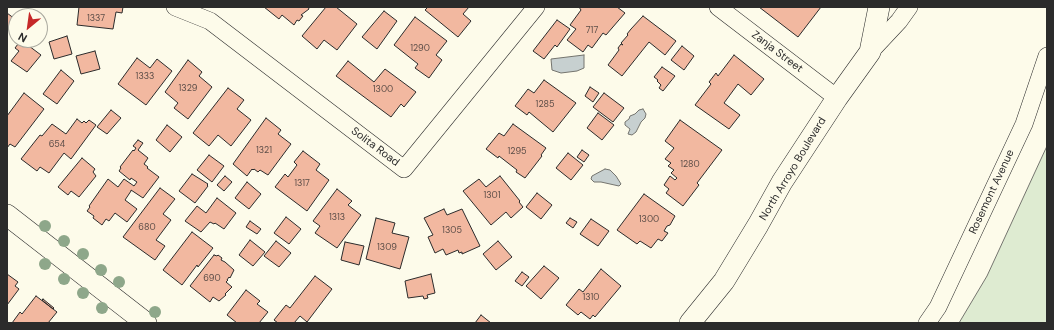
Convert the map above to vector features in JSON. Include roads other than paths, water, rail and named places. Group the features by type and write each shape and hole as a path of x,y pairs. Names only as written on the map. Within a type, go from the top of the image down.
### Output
{"street":[{"name":"Solita Road","path":"174,7 210,21 404,169 536,7"},
{"name":"Zanja Street","path":"718,7 836,98"},
{"name":"North Arroyo Boulevard","path":"690,323 724,281 782,182 836,98 870,52 879,7"},
{"path":"870,52 899,21 909,7"},
{"name":"Rosemont Avenue","path":"927,323 938,307 1024,124 1047,56"},
{"path":"7,215 146,323"}]}
